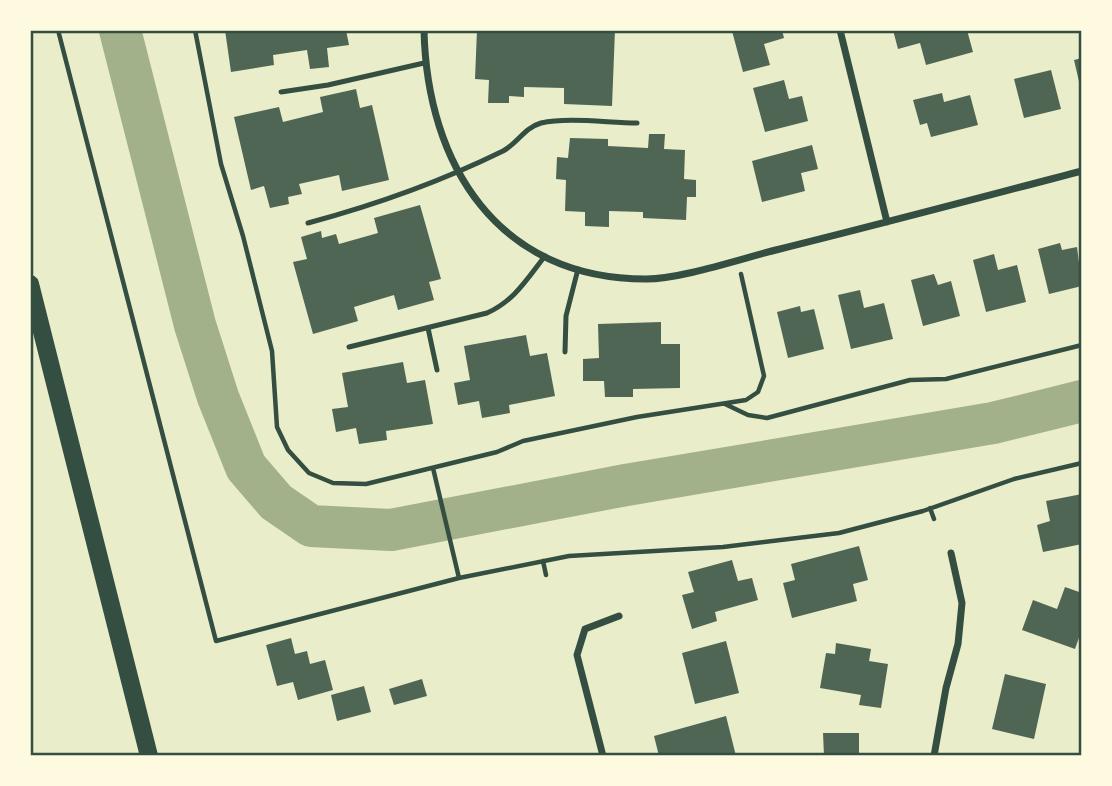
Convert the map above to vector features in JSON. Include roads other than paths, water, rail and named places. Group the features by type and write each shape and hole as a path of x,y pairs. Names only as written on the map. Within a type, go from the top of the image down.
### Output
{"main road":[{"path":"30,284 149,756"}],"street":[{"path":"424,30 425,63 436,115 456,172 478,204 518,241 545,256 599,275 648,279 887,222 1082,171"},
{"path":"840,30 887,222"},
{"path":"934,756 943,699 958,644 962,603 951,553"},
{"path":"603,756 577,655 578,645 585,629 619,615"}],"lane":[{"path":"281,92 328,85 425,63"},
{"path":"308,223 380,204 456,172 507,149 530,127 545,122 638,123"},
{"path":"349,347 487,313 504,306 519,292 545,256"},
{"path":"565,352 566,316 578,269"},
{"path":"428,328 437,370"}],"waterway":[{"path":"120,30 195,325 218,397 246,467 276,502 311,526 391,530 626,485 993,423 1082,401"}]}
